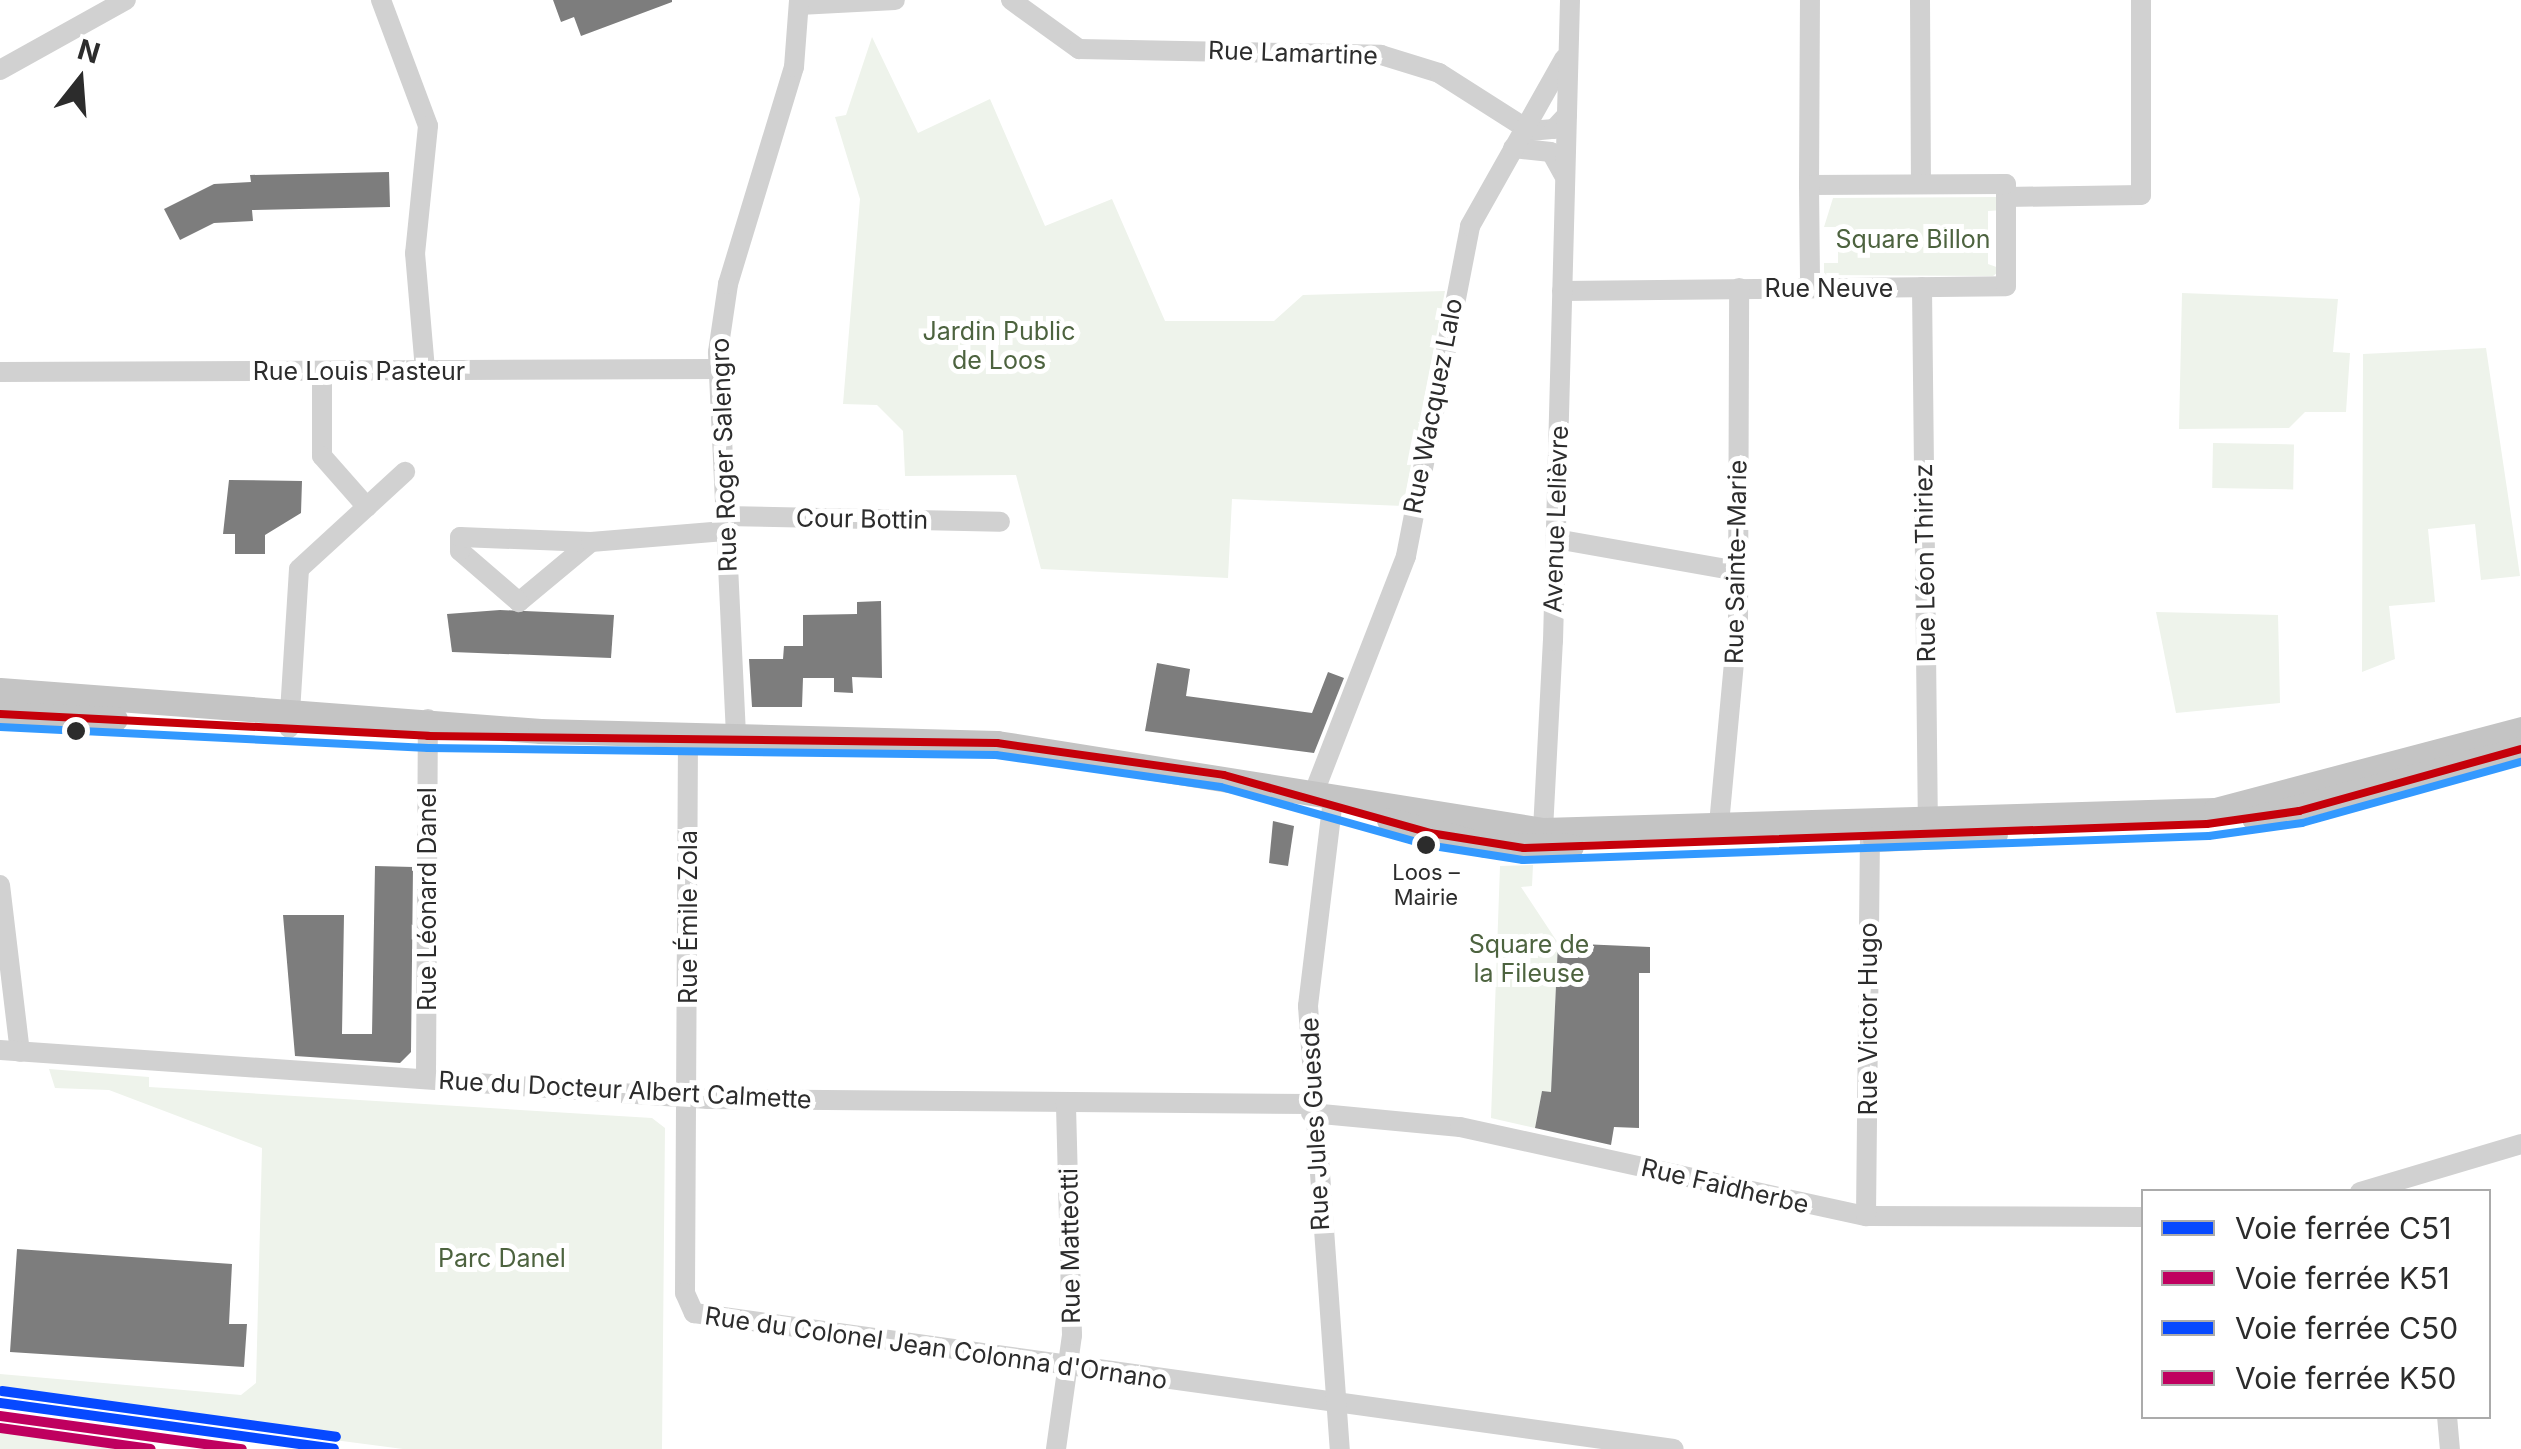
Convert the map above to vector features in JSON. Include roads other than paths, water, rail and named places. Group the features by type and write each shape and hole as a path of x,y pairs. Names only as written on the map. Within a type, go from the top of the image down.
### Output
{"main road":[{"path":"0,690 289,721"},
{"path":"0,714 1022,745 1323,797 1430,833 1534,839 2264,817 2521,749"},
{"path":"1928,830 2216,810 2521,729"}],"street":[{"path":"0,70 126,0"},
{"path":"381,0 428,126 418,229 425,370"},
{"path":"799,3 895,0"},
{"name":"Rue Lamartine","path":"1011,0 1080,49 1340,51 1406,60 1526,130"},
{"name":"Avenue Lelièvre","path":"1534,839 1556,539 1570,0"},
{"path":"1810,0 1810,288"},
{"path":"1920,0 1921,184"},
{"path":"1809,185 2006,184 2006,196 2141,194 2141,0"},
{"name":"Rue Roger Salengro","path":"736,735 718,368 728,284 789,85 799,3"},
{"name":"Rue Wacquez Lalo","path":"1323,797 1403,567 1464,242 1513,148 1556,80 1570,28"},
{"path":"1526,130 1554,129 1568,115"},
{"path":"1513,148 1552,152 1566,182"},
{"name":"Rue Neuve","path":"1562,291 2006,286 2006,196"},
{"name":"Rue Léon Thiriez","path":"1922,287 1928,830"},
{"name":"Rue Sainte-Marie","path":"1718,831 1738,571 1739,288"},
{"name":"Rue Louis Pasteur","path":"0,372 718,368"},
{"path":"322,370 322,456 366,506"},
{"path":"289,721 300,569 406,472"},
{"name":"Cour Bottin","path":"591,542 519,602 460,551 460,537 591,542 725,523 1000,522"},
{"path":"1556,539 1738,571"},
{"name":"Rue Léonard Danel","path":"426,1080 428,728"},
{"name":"Rue Émile Zola","path":"688,736 688,1098"},
{"name":"Rue Jules Guesde","path":"1323,797 1309,989 1310,1109 1340,1449"},
{"name":"Rue Victor Hugo","path":"1866,1216 1870,831"},
{"path":"0,885 10,1051"},
{"name":"Rue du Docteur Albert Calmette","path":"10,1051 688,1098 1310,1109"},
{"name":"Rue du Colonel Jean Colonna d'Ornano","path":"688,1098 685,1293 694,1314 1068,1369 1674,1449"},
{"name":"Rue Matteotti","path":"1056,1449 1068,1369 1066,1102"},
{"name":"Rue Faidherbe","path":"1310,1109 1460,1126 1866,1216 2141,1217"},
{"path":"2380,1189 2426,1182 2521,1144"},
{"path":"2447,1419 2450,1449"}],"rail line":[{"name":"C50","path":"2,1391 336,1437"},
{"name":"C51","path":"0,1403 334,1449"},
{"name":"K51","path":"0,1416 242,1449"},
{"name":"K50","path":"0,1428 151,1449"}],"place":[{"name":"Loos – Mairie","path":"1426,845"}],"park label":[{"name":"Square Billon","path":"1913,239"},
{"name":"Jardin Public de Loos","path":"999,346"},
{"name":"Square de la Fileuse","path":"1529,960"},
{"name":"Parc Danel","path":"502,1258"}]}
